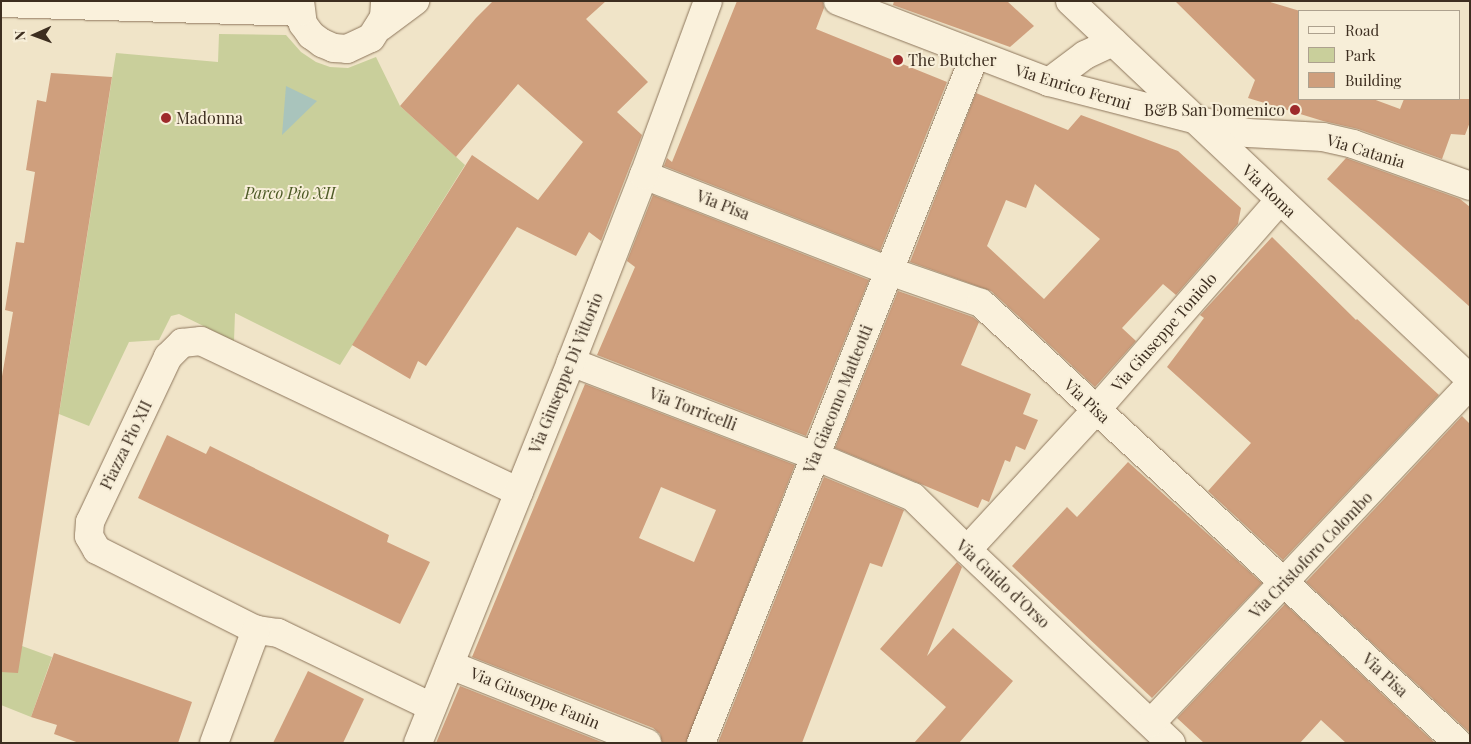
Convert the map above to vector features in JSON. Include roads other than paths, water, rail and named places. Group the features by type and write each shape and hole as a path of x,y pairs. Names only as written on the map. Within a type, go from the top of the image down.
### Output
{"street":[{"path":"380,28 384,16 385,1"},
{"path":"1,3 300,6 303,24 311,36 322,44 334,48 347,49 360,45 371,38 380,28 415,1"},
{"name":"Via Giuseppe Di Vittorio","path":"418,743 571,362 644,175 708,1"},
{"name":"Via Enrico Fermi","path":"838,1 1049,82 1199,122"},
{"name":"Via Roma","path":"1070,1 1470,379"},
{"path":"1049,82 1085,55 1113,42"},
{"name":"Via Giacomo Matteotti","path":"701,743 976,55"},
{"name":"Via Catania","path":"1199,122 1248,133 1323,137 1353,144 1470,186"},
{"name":"Via Pisa","path":"644,175 889,271 981,303 1285,581 1458,743"},
{"name":"Via Giuseppe Toniolo","path":"967,550 1096,410 1279,200"},
{"name":"Piazza Pio XII","path":"432,707 278,633 256,630 97,550 89,536 90,522 168,357 182,343 201,341 519,492"},
{"name":"Via Torricelli","path":"571,362 816,456"},
{"name":"Via Cristoforo Colombo","path":"1151,723 1470,385"},
{"name":"Via Guido d'Orso","path":"816,456 913,497 1171,743"},
{"path":"214,743 256,630"},
{"name":"Via Giuseppe Fanin","path":"450,665 647,743"}],"water":[{"path":"286,86 317,101 282,135"}],"place":[{"name":"The Butcher","path":"898,60"},
{"name":"B&B San Domenico","path":"1295,110"},
{"name":"Madonna","path":"166,118"}],"park label":[{"name":"Parco Pio XII","path":"290,193"}]}
